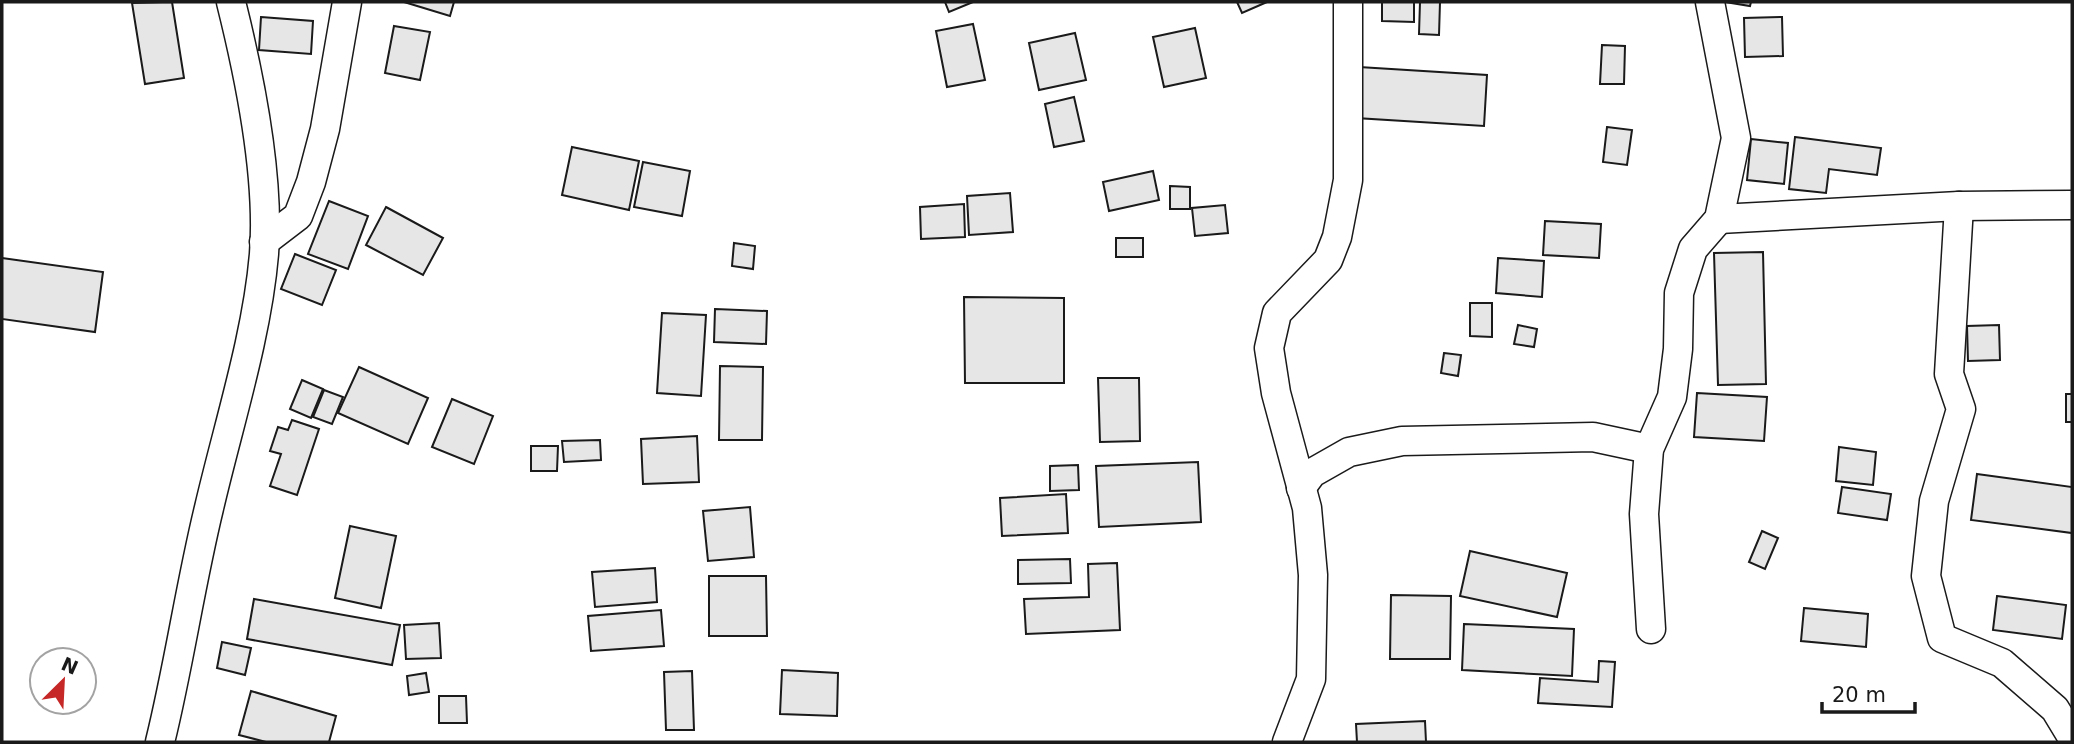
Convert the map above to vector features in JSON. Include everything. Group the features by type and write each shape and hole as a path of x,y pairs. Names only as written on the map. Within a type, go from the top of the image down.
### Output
{"street":[{"path":"160,742 182,648 207,516 253,321 264,229 253,103 231,2"},
{"path":"264,229 298,216 311,182 325,128 347,2"},
{"path":"1287,742 1311,680 1313,575 1307,508 1276,393 1269,348 1277,313 1328,260 1336,237 1348,180 1348,2"},
{"path":"1651,629 1644,514 1648,449 1672,397 1678,349 1679,293 1693,249 1719,219 1736,138 1710,2"},
{"path":"1719,219 1959,206 2072,205"},
{"path":"1959,206 1949,374 1961,410 1934,501 1926,576 1942,638 2002,663 2055,709 2072,737"},
{"path":"1301,488 1312,473 1349,452 1402,441 1593,437 1648,449"}],"building":[{"path":"172,2 184,78 145,84 132,3"},
{"path":"404,2 454,2 450,16"},
{"path":"945,2 973,2 949,12"},
{"path":"1237,2 1267,2 1242,13"},
{"path":"1382,2 1414,2 1414,22 1382,21"},
{"path":"1420,2 1440,2 1439,35 1419,34"},
{"path":"1725,2 1751,2 1750,6"},
{"path":"261,17 313,21 311,54 259,50"},
{"path":"1782,17 1783,56 1745,57 1744,18"},
{"path":"973,24 985,80 947,87 936,31"},
{"path":"394,26 430,32 420,80 385,73"},
{"path":"1195,28 1206,78 1164,87 1153,37"},
{"path":"1075,33 1086,80 1039,90 1029,43"},
{"path":"1602,45 1625,46 1624,84 1600,84"},
{"path":"1359,67 1487,75 1484,126 1356,118"},
{"path":"1074,97 1084,141 1054,147 1045,104"},
{"path":"1607,127 1632,130 1627,165 1603,162"},
{"path":"1795,137 1881,148 1877,175 1829,169 1826,193 1789,189"},
{"path":"1751,139 1788,143 1784,184 1747,180"},
{"path":"572,147 639,161 629,210 562,195"},
{"path":"643,162 690,171 682,216 634,207"},
{"path":"1153,171 1159,200 1109,211 1103,182"},
{"path":"1170,186 1190,187 1190,209 1170,209"},
{"path":"1010,193 1013,232 969,235 967,196"},
{"path":"329,201 368,216 348,269 308,254"},
{"path":"964,204 965,237 921,239 920,207"},
{"path":"1225,205 1228,233 1195,236 1192,208"},
{"path":"386,207 443,238 423,275 366,245"},
{"path":"1545,221 1601,224 1599,258 1543,255"},
{"path":"1116,238 1143,238 1143,257 1116,257"},
{"path":"734,243 755,246 753,269 732,266"},
{"path":"1763,252 1766,384 1718,385 1714,253"},
{"path":"295,254 336,270 322,305 281,289"},
{"path":"2,258 103,272 95,332 2,319"},
{"path":"1498,258 1544,261 1542,297 1496,293"},
{"path":"964,297 1064,298 1064,383 965,383"},
{"path":"1470,303 1492,303 1492,337 1470,336"},
{"path":"715,309 767,311 766,344 714,342"},
{"path":"662,313 706,315 701,396 657,393"},
{"path":"1518,325 1537,329 1534,347 1514,344"},
{"path":"1999,325 2000,360 1968,361 1967,326"},
{"path":"1444,353 1461,355 1458,376 1441,373"},
{"path":"720,366 763,367 762,440 719,440"},
{"path":"359,367 428,398 408,444 338,413"},
{"path":"1098,378 1139,378 1140,441 1100,442"},
{"path":"302,380 323,389 311,418 290,409"},
{"path":"324,390 343,397 332,424 313,417"},
{"path":"1697,393 1767,397 1764,441 1694,437"},
{"path":"2066,394 2072,394 2072,422 2066,422"},
{"path":"452,399 493,416 474,464 432,447"},
{"path":"292,420 319,429 297,495 270,486 281,454 270,451 278,427 288,430"},
{"path":"697,436 699,482 643,484 641,439"},
{"path":"600,440 601,460 564,462 562,441"},
{"path":"531,446 558,446 557,471 531,471"},
{"path":"1839,447 1876,452 1873,485 1836,481"},
{"path":"1198,462 1201,522 1099,527 1096,466"},
{"path":"1078,465 1079,490 1050,491 1050,466"},
{"path":"1977,474 2072,487 2072,533 1971,520"},
{"path":"1842,487 1891,494 1887,520 1838,513"},
{"path":"1066,494 1068,533 1002,536 1000,498"},
{"path":"750,507 754,557 708,561 703,511"},
{"path":"350,526 396,536 381,608 335,598"},
{"path":"1762,531 1778,538 1765,569 1749,562"},
{"path":"1470,551 1567,573 1557,617 1460,596"},
{"path":"1070,559 1071,583 1018,584 1018,560"},
{"path":"1117,563 1120,630 1026,634 1024,599 1089,597 1088,564"},
{"path":"655,568 657,602 595,607 592,572"},
{"path":"709,576 766,576 767,636 709,636"},
{"path":"1391,595 1451,596 1450,659 1390,659"},
{"path":"1997,596 2066,605 2062,639 1993,630"},
{"path":"254,599 400,625 392,665 247,639"},
{"path":"1804,608 1868,614 1866,647 1801,641"},
{"path":"661,610 664,646 591,651 588,616"},
{"path":"439,623 441,658 406,659 404,625"},
{"path":"1464,624 1574,629 1572,676 1462,670"},
{"path":"222,642 251,648 245,675 217,668"},
{"path":"1599,661 1615,662 1612,707 1538,703 1540,678 1598,682"},
{"path":"782,670 838,673 837,716 780,714"},
{"path":"692,671 694,730 666,730 664,672"},
{"path":"426,673 429,692 409,695 407,676"},
{"path":"251,691 336,716 329,742 266,742 239,735"},
{"path":"439,696 466,696 467,723 439,723"},
{"path":"1425,721 1426,742 1357,742 1356,724"}]}
